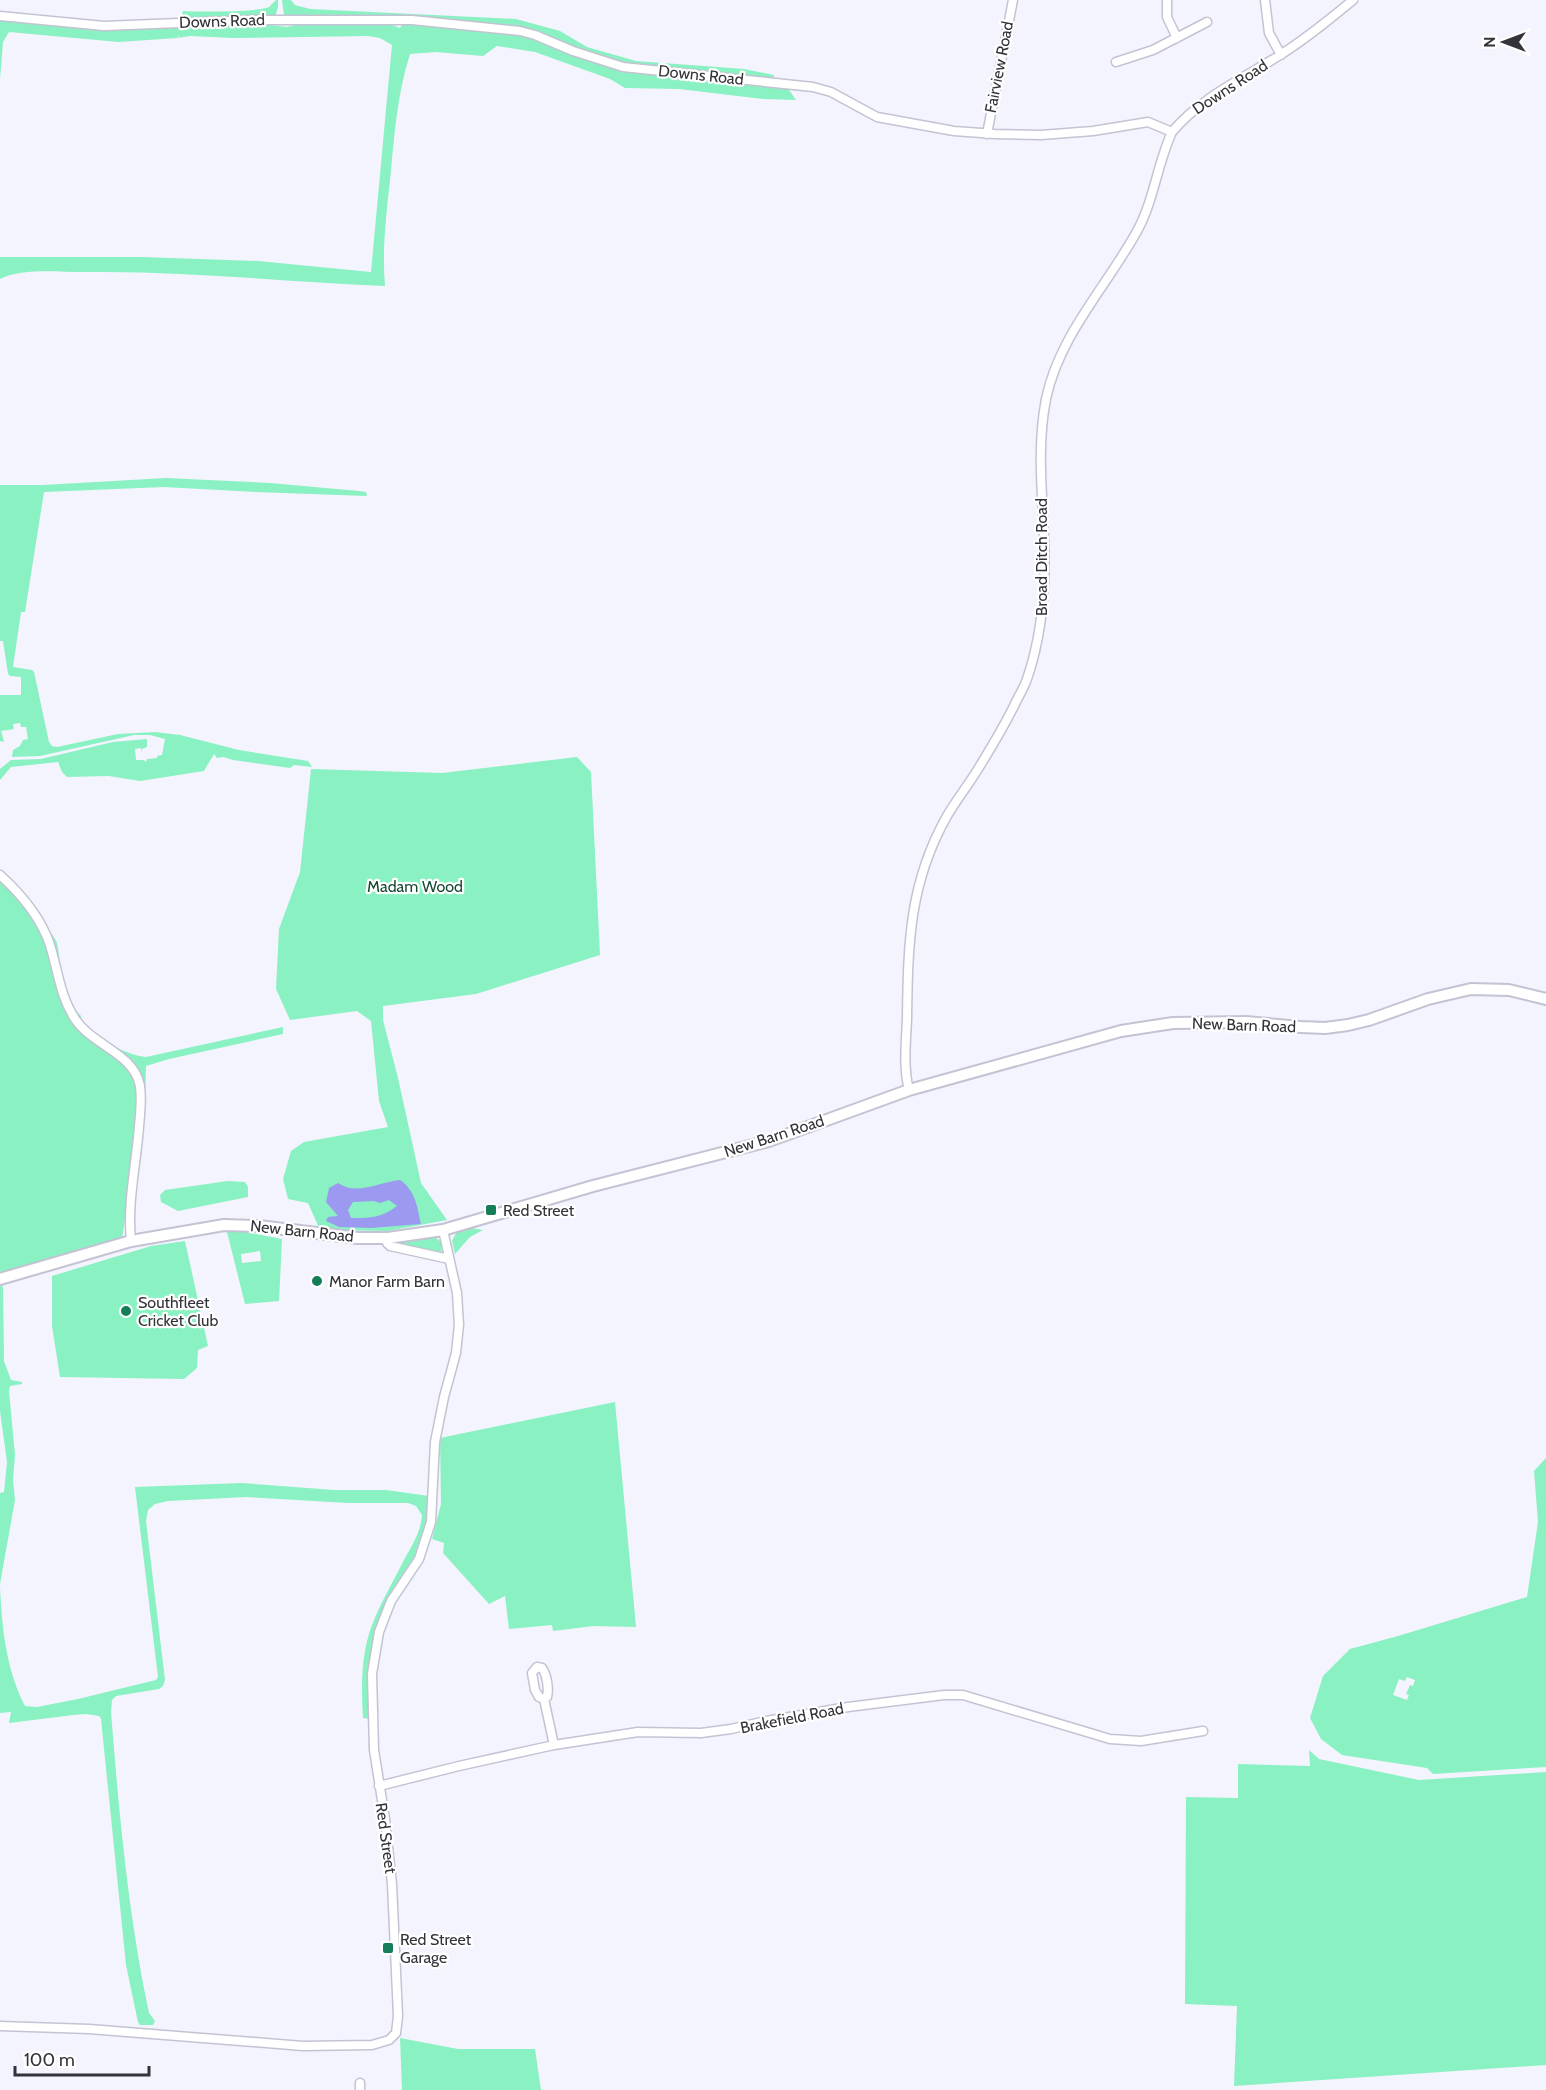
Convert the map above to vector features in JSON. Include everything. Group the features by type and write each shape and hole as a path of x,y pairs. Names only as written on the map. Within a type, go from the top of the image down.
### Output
{"street":[{"name":"Fairview Road","path":"987,134 1013,0"},
{"path":"1167,0 1167,17 1177,38"},
{"path":"1265,0 1269,33 1281,55"},
{"name":"Downs Road","path":"0,16 99,26 253,20 412,20 520,31 535,34 573,51 623,67 813,87 831,92 877,117 940,129 987,134 1035,135 1084,132 1147,122 1157,124 1172,132 1186,115 1210,97 1281,55 1353,0"},
{"path":"1116,62 1153,50 1207,22"},
{"name":"Broad Ditch Road","path":"909,1090 906,1066 909,933 924,865 947,816 1003,728 1027,681 1040,635 1044,586 1040,438 1047,396 1057,364 1082,316 1137,232 1151,200 1166,145 1172,132"},
{"path":"0,875 21,896 44,930 60,988 74,1017 91,1036 129,1063 138,1077 141,1108 130,1214 131,1242"},
{"name":"New Barn Road","path":"0,1279 131,1242 230,1224 342,1237 386,1238 443,1230 603,1184 769,1141 909,1090 1121,1030 1173,1023 1246,1022 1301,1028 1325,1028 1369,1020 1428,999 1471,989 1509,990 1546,999"},
{"name":"Red Street","path":"0,2025 89,2029 303,2046 369,2046 389,2040 396,2033 394,1912 388,1841 372,1734 372,1683 379,1632 391,1601 419,1559 431,1522 435,1442 459,1334 459,1306 443,1230"},
{"path":"386,1238 390,1246 449,1259"},
{"name":"Brakefield Road","path":"379,1786 554,1745 638,1732 701,1733 848,1707 944,1695 963,1695 1110,1740 1141,1741 1203,1731"},
{"path":"544,1699 554,1745"}],"green space":[{"path":"278,0 278,7 275,17 181,20 183,11 263,9"},
{"path":"282,0 291,0 295,5 310,9 516,19 560,31 587,47 636,61 744,69 774,75 773,79 625,66 526,30 284,16"},
{"path":"0,18 47,24 253,23 287,27 308,22 387,23 400,28 403,23 412,22 529,36 609,66 637,73 787,87 796,100 763,99 679,89 625,88 610,79 535,52 497,46 483,56 436,52 410,54 402,85 395,133 385,234 385,286 128,272 32,272 0,279 0,257 142,257 258,261 371,272 392,45 380,38 368,36 233,38 190,36 178,38 180,34 177,38 119,42 9,32 3,42 0,79"},
{"path":"166,478 270,483 359,491 366,492 367,496 164,487 44,492 25,612 21,612 13,667 34,672 49,742 52,746 57,747 118,734 155,732 180,735 239,750 308,761 312,767 294,765 290,768 223,757 217,758 214,754 204,771 140,781 109,776 67,777 58,762 11,767 0,780 0,769 11,760 41,759 113,742 147,739 147,747 142,749 142,753 141,748 135,749 136,760 146,762 147,759 162,755 165,739 150,735 134,735 40,756 12,757 13,750 20,746 23,740 28,739 26,727 21,727 20,723 13,724 14,729 1,731 4,742 0,741 0,695 21,695 21,677 8,674 3,641 0,641 0,485 43,485"},
{"name":"Madam Wood","path":"577,757 591,772 600,955 476,994 383,1006 383,1020 421,1183 447,1220 388,1231 320,1230 308,1203 288,1199 283,1179 291,1151 304,1142 388,1127 379,1101 371,1021 357,1011 290,1020 276,989 279,929 300,872 311,769 442,773"},
{"path":"0,870 26,897 55,939 68,999 81,1016 83,1023 98,1037 118,1049 146,1057 283,1027 283,1034 146,1066 145,1107 135,1065 128,1058 98,1040 76,1018 61,985 52,943 34,912"},
{"path":"0,877 16,893 42,932 70,1012 125,1063 136,1080 139,1101 133,1171 122,1238 0,1275"},
{"path":"228,1181 245,1182 248,1187 248,1197 178,1211 161,1202 160,1195 165,1190"},
{"path":"226,1228 282,1239 279,1301 245,1304","holes":["260,1251 261,1261 242,1263 241,1254"]},
{"path":"472,1228 483,1230 470,1237 455,1254 452,1241 456,1233"},
{"path":"435,1237 441,1242 442,1255 393,1242"},
{"name":"Southfleet Cricket Club","path":"185,1241 208,1346 198,1350 197,1368 184,1379 60,1377 52,1326 52,1276 151,1246"},
{"path":"0,1284 3,1287 4,1361 11,1380 22,1382 22,1384 10,1386 9,1391 15,1455 13,1480 15,1500 0,1584 0,1493 4,1492 7,1462 0,1411"},
{"path":"615,1402 636,1627 594,1626 553,1631 552,1625 509,1629 505,1596 489,1604 443,1553 444,1543 432,1539 441,1504 440,1438"},
{"path":"1546,1458 1546,1767 1433,1774 1427,1768 1342,1755 1321,1739 1310,1718 1323,1676 1350,1649 1527,1597 1538,1522 1534,1471","holes":["1407,1677 1415,1680 1406,1694 1409,1695 1407,1700 1393,1695 1399,1679 1405,1681"]},
{"path":"242,1483 334,1490 386,1490 429,1496 431,1516 419,1555 384,1615 370,1719 363,1718 362,1682 368,1636 379,1608 418,1532 422,1515 416,1506 408,1503 348,1503 246,1497 168,1501 155,1504 148,1510 146,1521 165,1680 159,1689 116,1696 112,1700 111,1712 130,1901 149,2013 155,2021 153,2025 140,2025 126,1965 101,1719 99,1716 86,1714 9,1723 11,1712 0,1713 0,1587 9,1663 25,1706 37,1707 78,1699 156,1680 158,1677 135,1487"},
{"path":"1309,1750 1319,1759 1419,1780 1546,1772 1546,2065 1234,2086 1237,2006 1185,2004 1186,1797 1238,1798 1238,1764 1310,1766"},
{"path":"400,2038 458,2049 535,2049 541,2090 402,2090"}],"shaded area":[{"path":"400,1180 409,1189 415,1200 421,1224 371,1228 339,1227 326,1221 328,1217 338,1216 326,1202 329,1188 338,1183 345,1187 360,1188","holes":["389,1200 397,1206 386,1213 370,1217 351,1218 348,1210 353,1202 380,1203"]}],"place":[{"name":"Red Street","path":"491,1210"},
{"name":"Manor Farm Barn","path":"317,1281"},
{"name":"Southfleet Cricket Club","path":"126,1311"},
{"name":"Red Street Garage","path":"388,1948"}]}
